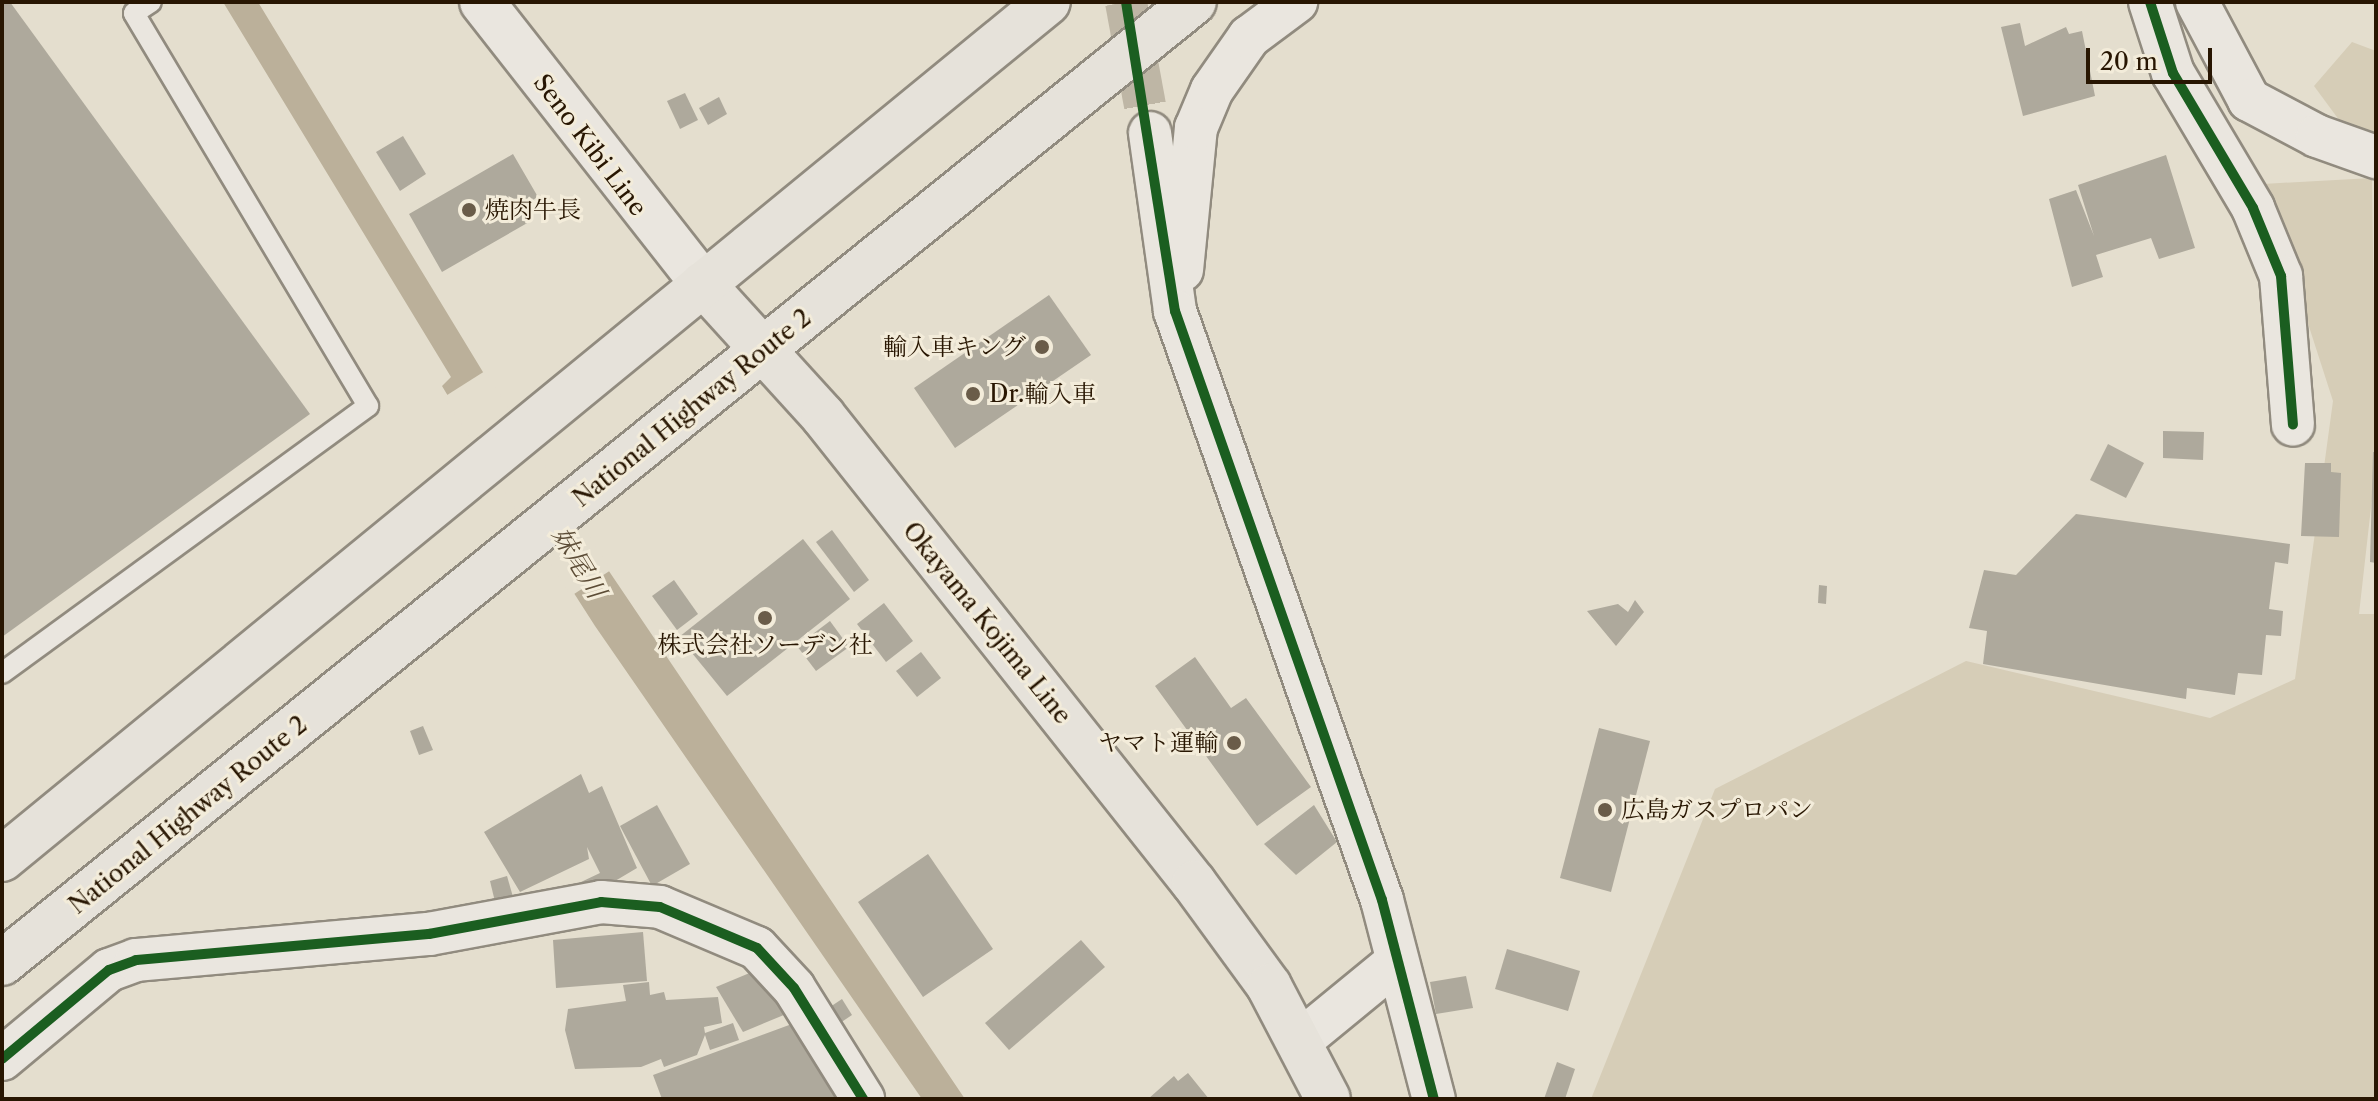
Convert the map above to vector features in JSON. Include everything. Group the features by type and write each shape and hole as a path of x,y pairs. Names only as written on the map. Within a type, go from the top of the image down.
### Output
{"main road":[{"name":"Seno Kibi Line","path":"482,2 703,284"},
{"path":"2,859 527,434 703,284 1048,2"},
{"name":"National Highway Route 2","path":"2,963 532,540 762,349 1194,2"},
{"name":"Okayama Kojima Line","path":"703,284 762,349 1194,883 1300,1041 1328,1099"}],"street":[{"path":"1175,311 1196,128 1249,37 1296,2"},
{"path":"2150,2 2173,73 2253,208 2281,276 2293,425"},
{"path":"2197,2 2249,100 2376,157"},
{"path":"1150,133 1175,311 1382,900 1395,963 1434,1099"},
{"path":"2,1059 109,970 136,960 429,934 601,902 660,907 757,948 794,988 863,1099"},
{"path":"1300,1041 1395,963"}],"lane":[{"path":"2,673 368,406 134,13 151,2"}],"shaded area":[{"path":"2352,42 2376,51 2376,138 2345,128 2314,86"},
{"path":"2372,178 2376,463 2359,614 2376,614 2376,1099 1591,1099 1715,789 1966,661 2210,718 2295,679 2333,401 2263,184"}],"water":[{"name":"妹尾川","path":"223,2 258,2 559,497 965,1099 922,1099 595,626 442,386 451,377"}],"pier":[{"path":"485,371 611,570 571,596 444,397"}],"building":[{"path":"2,2 10,2 310,414 2,637"},
{"path":"2020,23 2025,46 2066,27 2069,34 2082,31 2095,96 2023,116 2001,27"},
{"path":"685,93 698,120 680,129 667,101"},
{"path":"719,97 727,114 708,125 699,108"},
{"path":"403,136 426,174 400,191 376,152"},
{"name":"焼肉牛長","path":"513,154 538,197 520,207 529,222 442,272 409,214"},
{"path":"2166,155 2195,248 2159,259 2151,238 2096,255 2103,277 2072,287 2049,199 2076,190 2094,236 2078,185"},
{"path":"1049,295 1091,355 955,448 914,388"},
{"path":"2163,431 2204,432 2203,460 2163,458"},
{"path":"2108,444 2144,463 2126,498 2090,480"},
{"path":"2373,452 2376,452 2376,563 2370,562"},
{"path":"2305,463 2331,463 2331,472 2341,473 2339,537 2301,536"},
{"path":"2076,514 2290,544 2288,564 2275,562 2269,609 2283,611 2281,636 2266,635 2262,675 2238,673 2235,695 2187,688 2186,699 1983,664 1987,631 1969,628 1984,570 2016,575"},
{"path":"832,530 869,580 854,592 816,542"},
{"path":"803,539 850,599 727,696 679,637"},
{"path":"674,580 698,614 677,630 652,596"},
{"path":"1819,585 1827,586 1826,604 1818,603"},
{"path":"1635,600 1644,612 1616,646 1587,611 1618,604 1628,612"},
{"path":"884,603 913,641 886,662 857,624"},
{"path":"830,621 849,647 816,671 797,646"},
{"path":"921,652 941,678 917,697 896,671"},
{"path":"1195,657 1231,708 1246,698 1311,787 1257,826 1155,686"},
{"path":"423,726 433,750 419,755 410,731"},
{"path":"1599,728 1650,741 1611,892 1560,878"},
{"path":"581,774 589,793 602,786 637,868 588,897 581,882 600,873 587,847 589,859 520,892 484,832"},
{"path":"657,805 690,864 652,886 620,826"},
{"path":"1314,805 1337,842 1296,875 1264,844"},
{"path":"928,854 993,949 923,997 858,902"},
{"path":"507,876 515,904 497,910 490,881"},
{"path":"643,932 647,981 556,988 553,940"},
{"path":"1081,940 1105,967 1009,1050 985,1023"},
{"path":"1507,949 1580,971 1568,1011 1495,989"},
{"path":"764,967 791,1012 743,1032 716,987"},
{"path":"1466,976 1473,1008 1436,1014 1430,982"},
{"path":"649,982 650,995 664,992 666,1000 718,997 722,1023 704,1027 705,1033 733,1023 739,1040 710,1050 705,1035 697,1055 664,1067 661,1059 641,1067 575,1069 565,1030 568,1009 626,1001 623,985"},
{"path":"842,999 852,1015 840,1023 830,1007"},
{"path":"800,1021 819,1071 829,1067 846,1099 662,1099 653,1075"},
{"path":"1557,1062 1575,1069 1565,1099 1544,1099"},
{"path":"1188,1073 1209,1099 1148,1099 1174,1076 1178,1081"}],"tunnel":[{"path":"1126,2 1150,133"}],"cycle path":[{"path":"1126,2 1175,311 1382,900 1434,1099"},
{"path":"2150,2 2173,73 2253,208 2281,276 2293,425"},
{"path":"2,1059 109,970 136,960 429,934 601,902 660,907 757,948 794,988 863,1099"}],"place":[{"name":"焼肉牛長","path":"469,210"},
{"name":"輸入車キング","path":"1042,347"},
{"name":"Dr.輸入車","path":"973,394"},
{"name":"株式会社ソーデン社","path":"765,618"},
{"name":"ヤマト運輸","path":"1234,743"},
{"name":"広島ガスプロパン","path":"1605,810"}]}
